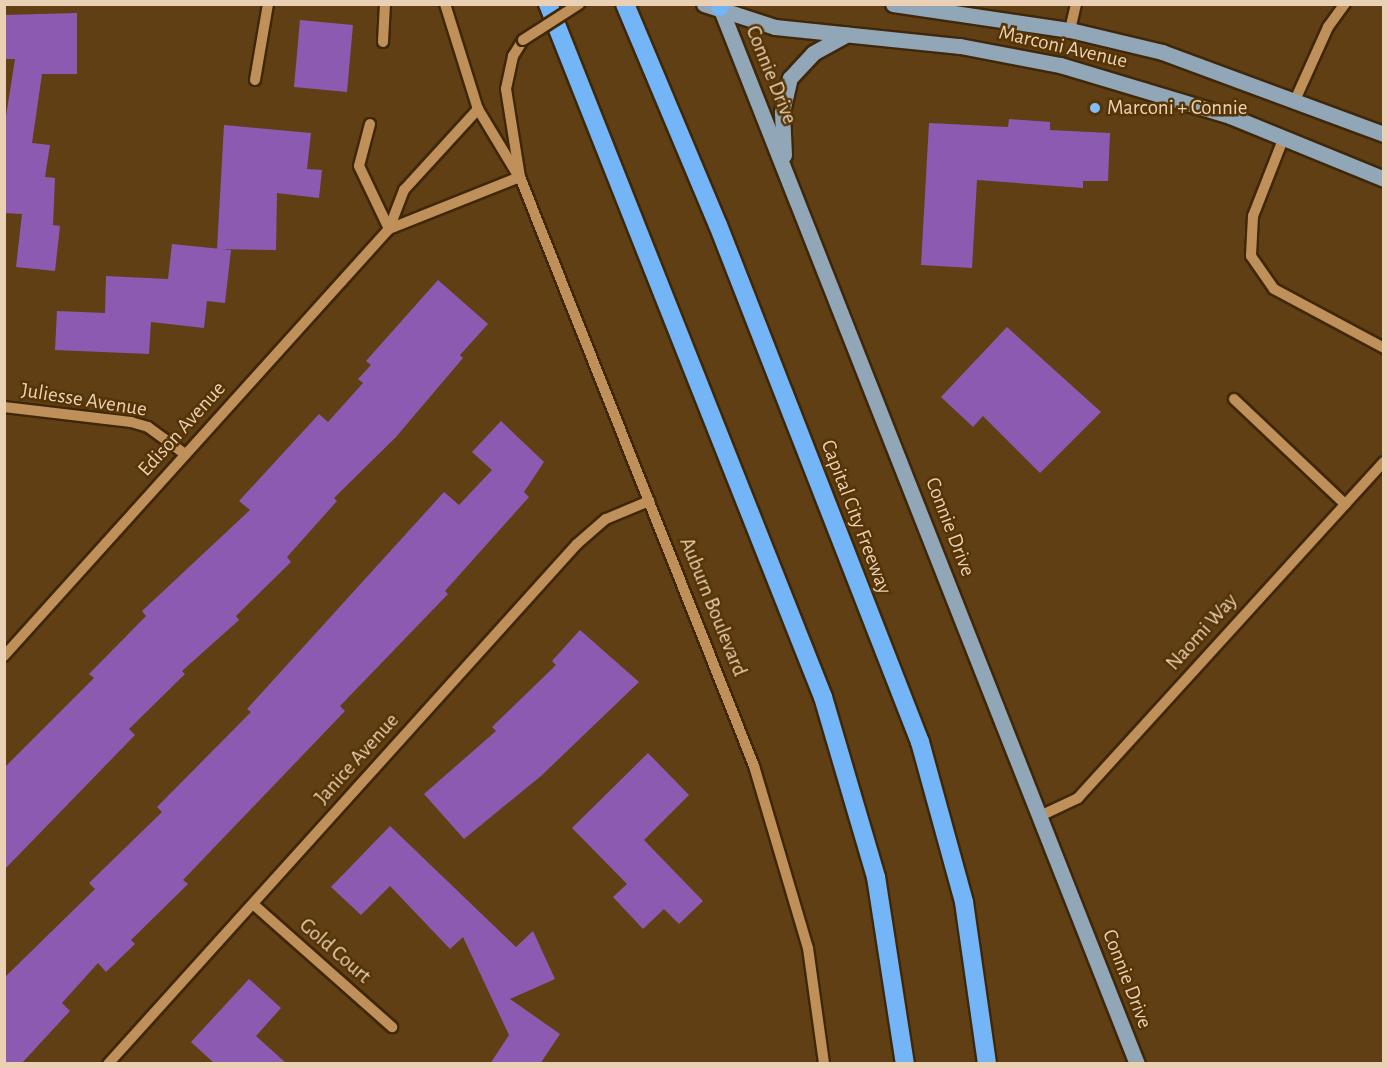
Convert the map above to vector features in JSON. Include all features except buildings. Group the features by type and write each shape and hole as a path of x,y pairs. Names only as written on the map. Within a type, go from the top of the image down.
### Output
{"highway":[{"path":"548,4 822,697 876,877 905,1064"},
{"name":"Capital City Freeway","path":"625,4 718,225 920,742 964,902 987,1064"}],"main road":[{"name":"Marconi Avenue","path":"893,4 1070,30 1162,52 1296,98 1383,134"},
{"name":"Marconi Avenue","path":"718,5 775,27 960,46 1060,65 1284,137 1383,179"},
{"name":"Connie Drive","path":"718,5 785,167 1137,1064"},
{"path":"785,167 782,112 790,78 813,53 846,35"}],"street":[{"path":"255,80 268,4"},
{"path":"383,42 385,4"},
{"name":"Auburn Boulevard","path":"445,4 478,109 520,177 733,711 782,852 808,948 824,1064"},
{"name":"Auburn Boulevard","path":"520,177 506,89 513,56 523,40 579,4"},
{"path":"1070,30 1076,4"},
{"path":"1296,98 1328,27 1345,4"},
{"name":"Edison Avenue","path":"4,656 389,229 404,190 478,109"},
{"path":"370,124 359,166 389,229"},
{"path":"1284,137 1253,216 1251,256 1274,289 1383,348"},
{"name":"Edison Avenue","path":"389,229 520,177"},
{"path":"1234,399 1345,504"},
{"name":"Juliesse Avenue","path":"4,407 131,422 148,427 185,454"},
{"name":"Naomi Way","path":"1040,816 1078,798 1383,462"},
{"name":"Janice Avenue","path":"108,1064 577,544 606,519 650,501"},
{"name":"Gold Court","path":"253,904 392,1027"}],"place":[{"name":"Marconi + Connie","path":"1095,108"}]}
